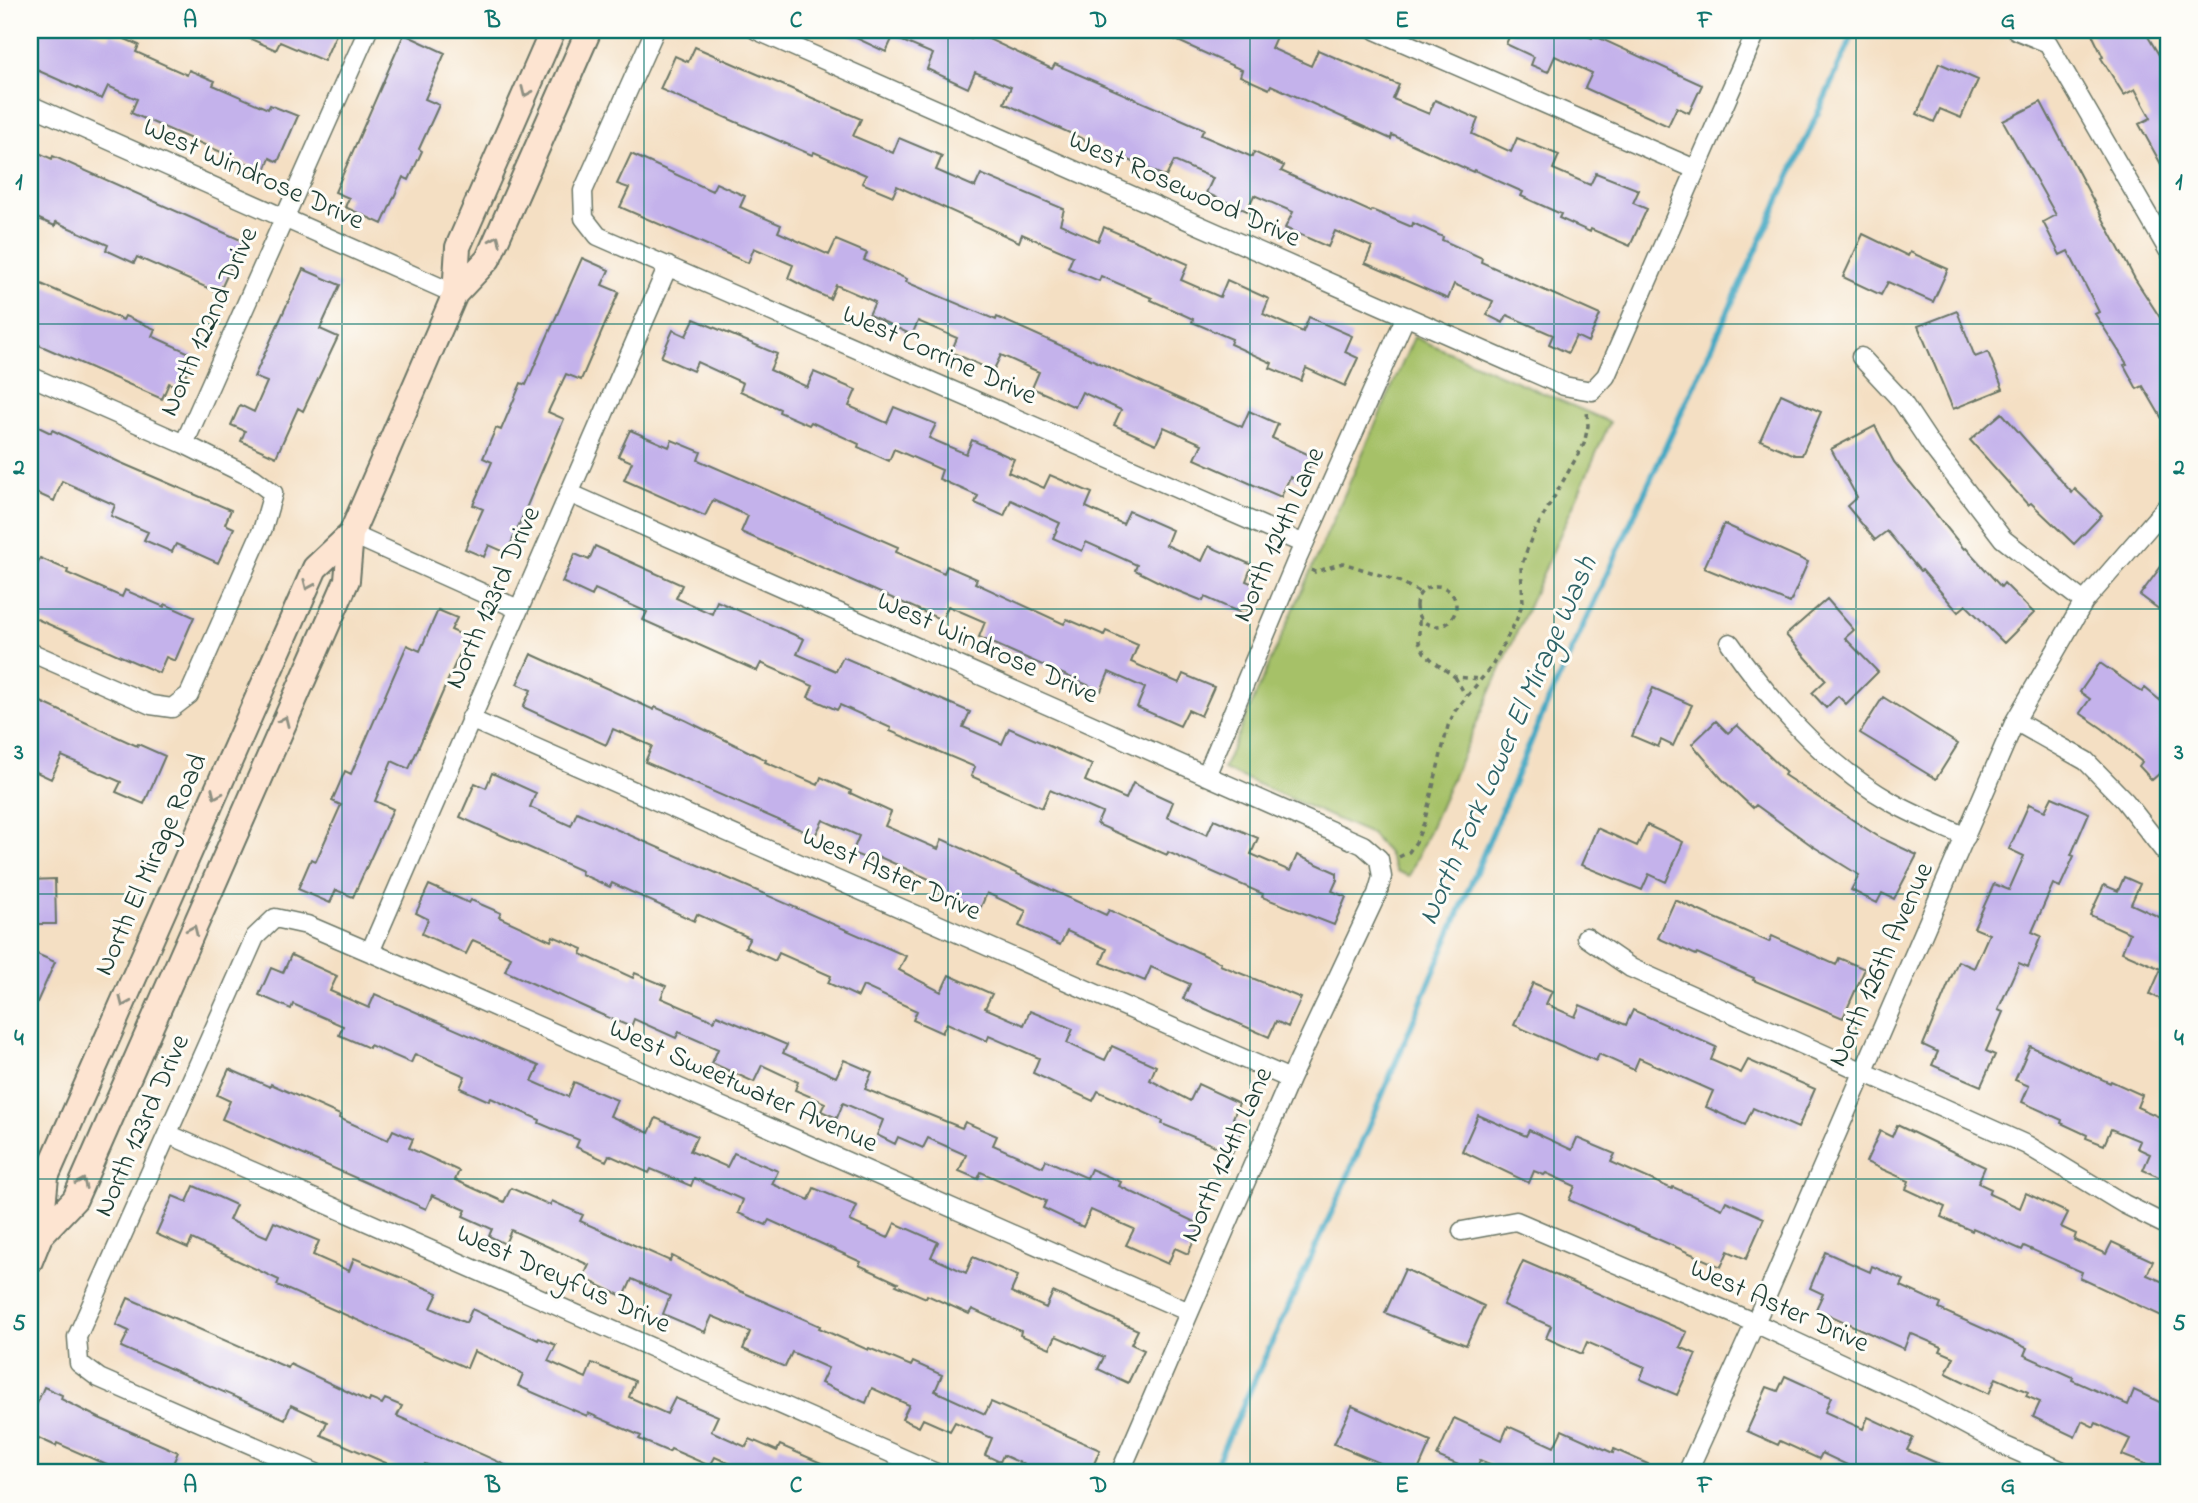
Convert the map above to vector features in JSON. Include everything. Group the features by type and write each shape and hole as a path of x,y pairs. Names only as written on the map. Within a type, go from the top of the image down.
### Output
{"main road":[{"name":"North El Mirage Road","path":"33,1232 75,1199 346,580 351,534 455,294 458,247 553,30"},
{"name":"North El Mirage Road","path":"455,294 488,259 589,30"},
{"name":"North El Mirage Road","path":"30,1261 33,1232 46,1177 315,568 351,534"}],"street":[{"name":"North 122nd Drive","path":"184,444 368,30"},
{"name":"West Corrine Drive","path":"655,30 583,191 584,218 598,236 1304,544"},
{"name":"West Rosewood Drive","path":"757,30 1564,386 1592,391"},
{"path":"1375,30 1695,169"},
{"path":"1592,391 1606,376 1757,30"},
{"path":"2016,30 2048,43 2168,250"},
{"name":"West Windrose Drive","path":"30,105 455,294"},
{"name":"North 123rd Drive","path":"370,952 668,266"},
{"name":"North 124th Lane","path":"1206,776 1295,564 1405,316"},
{"path":"1861,357 1901,400 1931,445 2003,539 2084,602"},
{"path":"30,376 184,444 253,478 273,493 263,528 189,695 172,708 151,705 30,652"},
{"name":"West Windrose Drive","path":"569,493 1363,845 1380,859"},
{"name":"North 126th Avenue","path":"1687,1473 1755,1323 2015,721 2084,602 2168,505"},
{"path":"351,534 518,609"},
{"path":"1730,643 1757,683 1791,721 1841,769 1894,804 1966,837"},
{"name":"West Aster Drive","path":"470,719 1290,1079"},
{"path":"2015,721 2086,761 2125,801 2168,856"},
{"name":"North 124th Lane","path":"1120,1473 1290,1079 1377,894 1382,877 1380,859"},
{"name":"North 123rd Drive","path":"275,918 255,937 77,1337 79,1363 99,1378 316,1473"},
{"name":"West Sweetwater Avenue","path":"275,918 307,925 370,952 1188,1312"},
{"path":"1586,937 1631,968 2027,1145 2168,1226"},
{"name":"West Dreyfus Drive","path":"168,1134 936,1473"},
{"name":"West Aster Drive","path":"1462,1231 1516,1221 1755,1323 1919,1399 2005,1446 2067,1473"}],"path":[{"path":"1380,859 1397,858 1409,852 1416,842 1424,823 1448,726 1466,696 1501,653 1523,602 1521,567 1532,536 1584,444 1588,426 1587,407 1592,391"},
{"path":"1295,564 1315,572 1343,563 1399,581 1420,593"},
{"path":"1419,618 1430,625 1449,622 1456,610 1454,596 1444,587 1431,586 1420,593 1415,605 1419,618 1419,642 1424,652 1455,677 1481,679"},
{"path":"1455,677 1466,696"}],"green space":[{"path":"1414,337 1610,422 1409,876 1396,871 1388,853 1371,834 1223,769"}],"building":[{"path":"30,30 89,30 109,38 111,33 139,45 136,52 187,75 189,70 215,81 213,85 268,109 270,105 298,116 278,162 270,158 265,171 131,113 137,99 108,86 102,99 30,67"},
{"path":"230,30 338,30 324,61 280,42 276,50"},
{"path":"839,30 950,30 971,39 974,32 1052,69 1055,64 1204,129 1201,135 1252,157 1254,152 1284,166 1281,171 1371,212 1372,210 1412,227 1413,223 1482,258 1481,262 1600,315 1588,342 1576,336 1568,353 1549,344 1553,335 1507,315 1503,323 1487,315 1493,301 1454,284 1448,299 1365,263 1372,247 1335,231 1328,247 1285,228 1293,212 1254,195 1247,211 1206,193 1213,178 1174,161 1166,177 1004,103 1011,87 975,72 968,88 927,69 933,54 893,37 886,52"},
{"path":"1154,30 1279,30 1271,48 1311,66 1318,50 1399,85 1393,99 1429,114 1435,100 1478,119 1472,134 1511,152 1517,138 1559,155 1553,169 1590,185 1596,173 1639,190 1633,203 1647,209 1630,246 1591,229 1590,232 1559,218 1561,214 1521,196 1523,192 1392,135 1391,139 1271,85 1269,89 1240,76 1242,70"},
{"path":"1512,30 1573,30 1592,38 1593,35 1702,85 1689,113 1677,107 1668,126 1585,88 1592,73 1555,56 1548,72 1531,65 1534,57 1506,44"},
{"path":"2090,30 2144,30 2168,70 2168,177 2139,124 2151,118 2135,89 2124,95 2101,58 2103,57"},
{"path":"404,34 445,53 425,99 439,105 419,149 422,151 409,180 403,177 382,224 345,207 349,198 335,192"},
{"path":"695,47 861,119 853,136 893,153 899,138 942,156 936,170 975,187 981,174 1064,209 1060,224 1098,241 1104,227 1188,264 1181,280 1220,297 1227,280 1269,299 1263,314 1303,332 1309,317 1352,336 1345,352 1358,358 1345,386 1306,368 1301,381 1270,368 1272,363 1230,344 1232,339 1192,322 1193,319 1151,300 1152,298 1101,276 1099,281 1068,268 1073,256 1022,234 1019,242 897,186 893,196 862,183 866,175 814,152 812,155 660,89 675,56 688,62"},
{"path":"1939,63 1978,80 1961,118 1940,109 1934,122 1917,114"},
{"path":"2041,102 2135,279 2168,330 2168,429 2143,386 2137,389 2124,365 2127,364 2095,314 2099,312 2068,251 2060,255 2043,222 2056,215 2003,121"},
{"path":"30,149 52,159 53,156 243,241 219,293 137,257 134,263 106,250 108,245 56,222 55,226 30,215"},
{"path":"631,154 712,191 716,183 745,196 740,207 781,225 778,232 829,255 836,240 867,253 864,260 907,279 906,282 996,320 997,317 1242,427 1249,411 1278,424 1272,438 1314,457 1302,482 1290,477 1281,497 1195,459 1202,444 1164,427 1156,444 1114,425 1121,410 1082,392 1075,407 1032,388 1039,372 1001,355 993,371 951,352 957,338 918,321 912,335 869,315 875,302 836,285 830,299 788,278 793,265 754,248 748,263 620,207 629,188 617,184"},
{"path":"1863,234 1908,256 1910,252 1948,269 1933,302 1888,282 1881,295 1843,277"},
{"path":"582,258 609,270 602,285 619,292 581,380 566,374 548,412 564,419 507,553 489,545 484,557 465,549 483,509 473,505 492,462 483,458 496,428 501,430 521,383 526,385"},
{"path":"303,269 340,285 320,329 338,337 303,411 298,408 276,457 241,441 245,431 231,425 240,405 254,412 267,382 254,377"},
{"path":"39,283 123,320 125,316 155,329 152,336 194,355 180,388 169,383 162,399 30,341 30,303"},
{"path":"1957,311 1975,357 1988,352 2003,389 1953,409 1918,326"},
{"path":"694,319 777,354 770,370 807,387 814,372 856,390 849,406 887,423 894,407 936,424 929,438 966,454 972,440 1014,459 1008,472 1044,488 1050,475 1092,493 1086,507 1123,524 1129,511 1172,530 1166,545 1202,561 1209,546 1252,565 1246,581 1258,586 1245,615 1205,597 1203,601 1173,589 1135,570 1137,565 1086,542 1082,551 1053,538 1060,523 1011,500 1004,516 975,503 978,496 939,479 942,470 894,449 889,461 811,422 809,425 779,412 780,409 740,391 743,383 697,362 693,371 661,357 673,330 686,336"},
{"path":"1781,394 1821,412 1802,455 1795,455 1760,440"},
{"path":"2002,413 2072,493 2075,489 2102,515 2074,544 2031,503 2028,505 1970,440"},
{"path":"30,423 51,433 52,430 231,510 225,524 234,528 218,563 176,544 172,552 144,540 148,532 111,516 115,505 62,481 54,501 30,490"},
{"path":"1875,426 1894,462 1964,549 1966,548 2001,587 2004,583 2034,613 2004,643 1966,605 1958,612 1887,531 1875,540 1847,506 1857,497 1831,449"},
{"path":"630,430 669,447 672,440 701,452 698,460 898,547 896,552 944,573 947,566 977,579 975,583 1064,624 1067,619 1104,635 1106,631 1138,645 1131,662 1179,683 1183,674 1214,687 1201,716 1188,710 1180,726 1137,707 1145,688 1109,672 1101,691 979,637 985,622 948,606 942,620 741,532 748,516 713,500 705,516 624,480 632,462 618,456"},
{"path":"1724,524 1808,562 1790,603 1704,568"},
{"path":"595,546 682,585 676,598 712,614 717,601 804,639 797,654 836,671 843,657 970,712 963,727 1002,744 1009,728 1092,765 1085,781 1126,799 1133,783 1173,802 1167,817 1207,835 1214,819 1258,838 1251,854 1290,871 1297,855 1337,873 1332,891 1346,897 1334,925 1262,897 1263,894 1097,824 1102,813 1050,790 1042,808 971,776 975,767 890,731 891,728 840,705 837,710 808,697 813,686 761,663 757,671 643,620 647,612 595,589 592,596 562,582 575,554 589,560"},
{"path":"2168,557 2168,616 2140,595"},
{"path":"40,558 122,597 125,590 194,617 175,661 166,657 159,673 30,616 30,582"},
{"path":"1827,599 1854,630 1845,638 1878,672 1846,704 1838,696 1826,708 1812,693 1826,680 1786,635"},
{"path":"438,610 457,618 451,630 467,637 409,769 392,761 375,801 393,809 353,897 336,890 330,903 298,889 311,859 316,861 341,805 332,801 345,771 351,774 407,645 420,651"},
{"path":"531,654 654,710 655,707 685,720 766,760 765,762 818,785 821,777 851,791 850,793 891,812 885,826 938,849 942,839 1106,915 1109,910 1221,963 1220,965 1301,998 1288,1027 1276,1021 1269,1037 1183,999 1190,984 1151,967 1145,981 1101,963 1107,949 1067,931 1060,945 1019,926 1026,911 987,893 980,909 935,888 938,883 873,854 870,860 852,853 859,836 823,820 815,836 645,762 652,746 613,729 606,745 523,707 531,690 517,684"},
{"path":"2100,663 2142,692 2145,688 2168,707 2168,766 2152,780 2139,766 2142,762 2080,713 2090,699 2080,692"},
{"path":"1653,688 1692,705 1673,746 1661,740 1658,747 1632,736"},
{"path":"30,697 165,756 144,804 116,792 121,782 62,756 51,779 30,769"},
{"path":"1883,697 1958,744 1936,779 1860,733"},
{"path":"1716,721 1728,733 1737,725 1786,772 1784,775 1879,837 1917,855 1894,899 1882,893 1877,903 1851,890 1859,875 1811,845 1756,805 1753,808 1722,779 1692,744"},
{"path":"492,773 536,793 530,807 571,826 577,812 906,956 899,970 941,992 949,975 992,994 985,1008 1024,1025 1030,1011 1073,1029 1067,1043 1105,1060 1112,1046 1156,1066 1150,1080 1190,1101 1198,1084 1239,1103 1233,1118 1245,1124 1232,1153 1162,1124 1163,1121 1098,1091 1093,1101 1033,1073 1039,1058 989,1036 987,1041 947,1023 942,1033 913,1020 917,1011 863,986 858,997 828,983 831,976 779,953 775,961 745,947 750,938 697,914 694,921 612,883 610,887 581,874 582,871 460,817 475,783 486,788"},
{"path":"2052,797 2089,813 2060,887 2053,884 2032,932 2041,936 2028,967 2019,963 1998,1010 2003,1012 1986,1051 1995,1055 1981,1086 1932,1065 1938,1052 1923,1045 1958,961 1974,968 1989,934 1974,928 1994,884 2009,890 2024,856 2009,849 2029,804 2045,811"},
{"path":"1647,825 1683,842 1666,882 1649,874 1642,890 1581,865 1597,828 1637,846"},
{"path":"2124,877 2140,884 2131,904 2168,921 2168,1003 2150,994 2161,969 2122,952 2130,933 2090,915 2104,885 2118,891"},
{"path":"55,879 56,924 30,924 30,880"},
{"path":"429,885 469,903 471,900 501,913 499,917 551,941 553,936 583,949 581,954 633,978 635,973 666,986 661,998 714,1021 717,1015 787,1045 783,1053 836,1077 844,1060 872,1072 865,1089 962,1128 965,1122 997,1136 993,1145 1043,1167 1046,1160 1087,1178 1091,1169 1121,1182 1119,1186 1201,1225 1188,1254 1175,1248 1168,1264 1126,1245 1134,1229 1091,1210 1083,1227 1043,1208 1046,1201 981,1172 978,1179 959,1171 966,1155 928,1138 923,1148 898,1137 895,1144 877,1135 883,1120 843,1103 837,1118 821,1111 825,1103 795,1090 798,1082 762,1065 754,1082 712,1063 718,1049 679,1032 676,1038 634,1019 631,1027 600,1014 505,971 511,957 473,940 466,954 422,934 428,919 416,913"},
{"path":"1675,900 1769,942 1772,936 1836,965 1839,958 1865,969 1843,1018 1658,938"},
{"path":"30,951 55,962 30,1018"},
{"path":"291,955 337,976 330,991 369,1008 375,994 539,1066 532,1081 568,1097 574,1082 617,1100 610,1116 649,1133 656,1118 697,1136 690,1151 727,1167 734,1153 778,1171 772,1184 809,1200 814,1188 857,1206 850,1221 888,1238 895,1223 938,1242 931,1257 966,1273 973,1257 1018,1276 1011,1292 1046,1308 1053,1292 1138,1330 1131,1344 1144,1350 1128,1383 1098,1369 1104,1357 1056,1336 1050,1348 1020,1335 1021,1331 972,1309 969,1314 927,1295 926,1298 896,1285 898,1283 859,1265 861,1262 820,1243 769,1220 766,1225 738,1213 743,1200 694,1178 691,1186 651,1169 649,1173 609,1155 606,1161 576,1147 579,1140 539,1123 540,1120 491,1098 489,1101 460,1088 465,1076 415,1054 411,1063 370,1045 369,1048 339,1035 343,1026 293,1004 291,1009 259,995 271,968 283,973"},
{"path":"1533,983 1552,991 1546,1004 1575,1017 1580,1005 1626,1025 1633,1010 1716,1047 1711,1060 1741,1073 1748,1060 1815,1089 1798,1128 1753,1108 1745,1125 1706,1107 1713,1091 1639,1058 1634,1070 1599,1054 1596,1061 1514,1025"},
{"path":"2030,1046 2142,1095 2137,1107 2166,1120 2168,1114 2168,1181 2143,1170 2150,1154 2137,1148 2140,1141 2111,1129 2104,1145 2086,1138 2087,1135 2061,1123 2062,1120 2022,1102 2029,1086 2015,1080"},
{"path":"229,1069 270,1087 271,1084 388,1140 393,1130 413,1139 409,1148 459,1171 455,1180 504,1202 511,1188 550,1205 552,1201 583,1215 580,1221 670,1261 672,1256 740,1291 868,1350 869,1348 911,1366 913,1362 942,1375 935,1391 985,1414 991,1402 1100,1450 1090,1473 1043,1473 1003,1455 1000,1462 985,1455 992,1438 955,1422 950,1431 923,1419 919,1427 902,1419 909,1405 872,1388 866,1403 821,1383 828,1368 792,1352 785,1367 743,1349 750,1332 712,1316 705,1332 663,1314 670,1296 632,1279 624,1297 583,1278 589,1265 511,1230 505,1244 489,1236 492,1229 463,1216 466,1210 432,1195 426,1209 222,1119 230,1101 217,1095"},
{"path":"1478,1115 1526,1136 1529,1130 1572,1150 1577,1138 1615,1154 1611,1162 1672,1189 1673,1187 1722,1209 1726,1201 1764,1218 1746,1259 1728,1251 1721,1267 1569,1200 1575,1186 1546,1173 1544,1175 1534,1171 1529,1183 1462,1151"},
{"path":"1897,1125 1985,1167 1978,1183 1991,1189 1989,1194 2020,1208 2026,1193 2068,1213 2061,1227 2076,1234 2074,1240 2106,1254 2112,1242 2153,1261 2147,1275 2168,1284 2168,1319 2080,1278 2082,1272 2024,1246 2022,1250 1941,1217 1945,1207 1906,1189 1909,1181 1866,1162 1880,1131 1892,1137"},
{"path":"194,1186 236,1205 229,1220 267,1237 274,1222 319,1241 313,1255 349,1271 354,1258 438,1293 431,1308 466,1323 472,1309 538,1340 539,1338 556,1345 548,1361 586,1378 592,1363 635,1381 629,1397 667,1414 675,1398 718,1416 711,1431 746,1447 750,1439 777,1451 780,1445 844,1473 751,1473 715,1457 710,1466 671,1449 669,1452 639,1439 641,1436 518,1386 523,1374 474,1351 467,1368 277,1285 279,1280 192,1239 188,1248 156,1234 173,1196 187,1202"},
{"path":"1825,1252 1870,1272 1872,1266 1904,1280 1901,1286 1941,1304 1939,1309 2027,1348 2024,1355 2073,1377 2072,1380 2128,1405 2134,1390 2168,1406 2168,1473 2122,1455 2130,1439 2096,1423 2094,1427 2082,1421 2075,1437 2033,1417 2040,1402 2026,1396 2028,1392 1996,1378 1989,1394 1946,1373 1954,1357 1940,1351 1942,1347 1910,1333 1904,1349 1816,1309 1823,1294 1810,1288"},
{"path":"1523,1261 1687,1332 1680,1347 1696,1354 1677,1395 1640,1379 1645,1367 1587,1342 1582,1354 1546,1338 1551,1326 1503,1305"},
{"path":"1405,1269 1484,1306 1466,1345 1385,1313"},
{"path":"128,1298 288,1368 290,1364 369,1402 370,1399 382,1404 385,1399 402,1406 397,1416 523,1473 447,1473 425,1464 421,1473 409,1473 321,1435 327,1422 291,1405 285,1419 121,1347 129,1331 116,1325"},
{"path":"1785,1376 1831,1397 1825,1412 1863,1429 1868,1417 1913,1438 1907,1450 1960,1473 1864,1473 1822,1453 1819,1459 1780,1441 1778,1445 1747,1431 1767,1387 1778,1391"},
{"path":"44,1387 62,1395 61,1399 99,1418 178,1452 169,1473 103,1473 107,1465 30,1434 30,1420"},
{"path":"1352,1406 1431,1441 1417,1473 1404,1473 1334,1444"},
{"path":"1454,1418 1502,1440 1508,1426 1554,1447 1562,1430 1613,1453 1614,1449 1668,1473 1511,1473 1480,1460 1475,1472 1437,1456"}],"waterway":[{"name":"North Fork Lower El Mirage Wash","path":"1212,1473 1345,1183 1542,715 1855,30"}]}
